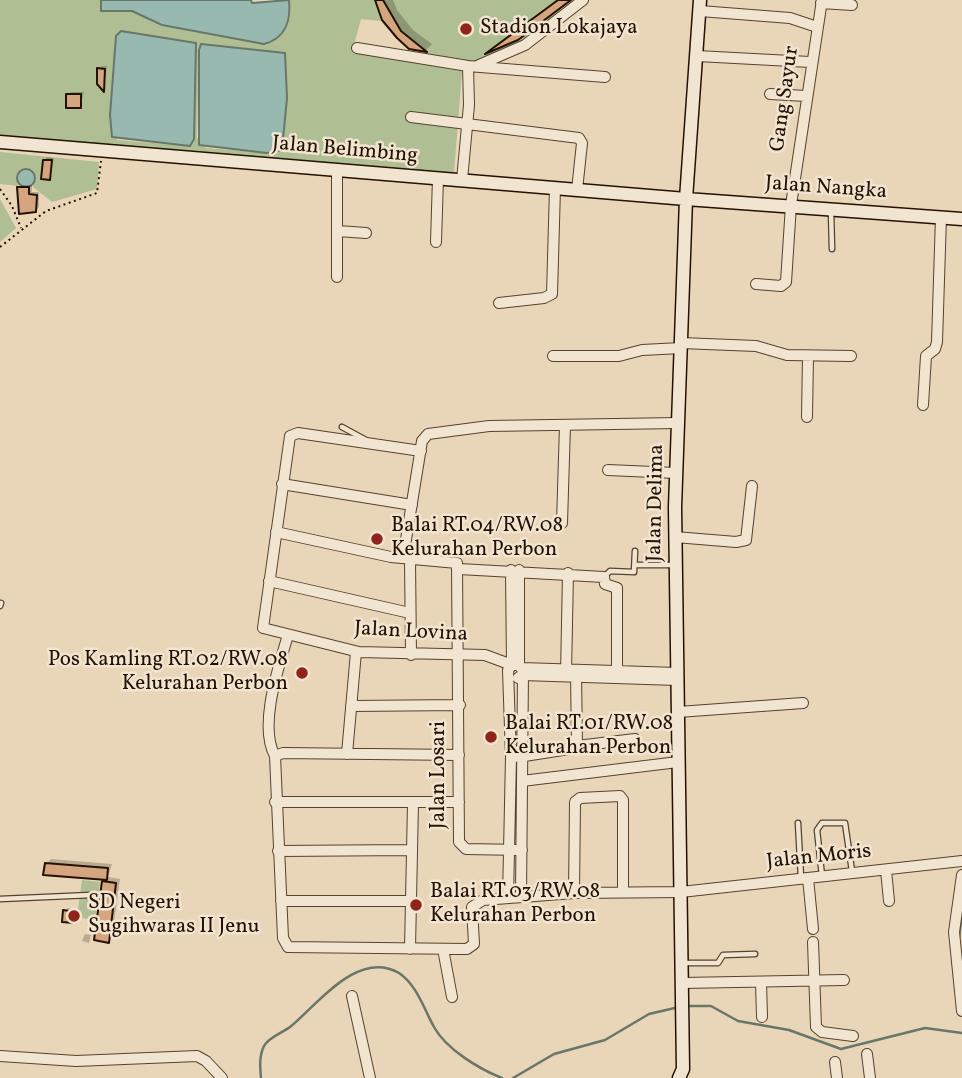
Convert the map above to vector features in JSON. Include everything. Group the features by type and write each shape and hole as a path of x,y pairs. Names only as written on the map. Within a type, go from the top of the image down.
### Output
{"street":[{"path":"472,66 525,45 583,0"},
{"path":"822,1 852,5"},
{"name":"Gang Sayur","path":"756,284 781,286 786,282 791,205 810,62 822,1"},
{"path":"700,6 790,18 817,27"},
{"name":"Jalan Delima","path":"680,1078 683,1069 676,473 686,199 700,6"},
{"path":"357,48 472,66 605,77"},
{"path":"697,56 810,62"},
{"path":"462,180 472,66"},
{"path":"770,94 806,96"},
{"path":"411,117 579,138 582,144 577,190"},
{"name":"Jalan Belimbing","path":"0,142 686,199"},
{"path":"337,169 337,277"},
{"path":"436,243 438,178"},
{"path":"499,303 544,298 552,294 555,188"},
{"name":"Jalan Nangka","path":"686,199 962,219"},
{"path":"923,405 926,356 936,346 941,217"},
{"path":"338,231 366,233"},
{"path":"553,356 619,356 642,349 681,346 756,346 780,354 851,356"},
{"path":"807,417 808,356"},
{"path":"411,655 406,559 412,505 426,435 441,430 489,426 678,423"},
{"path":"562,523 565,425"},
{"path":"410,613 268,581 292,433 421,451"},
{"path":"608,470 676,473"},
{"path":"282,484 412,505"},
{"path":"675,537 736,542 746,540 752,486"},
{"path":"276,532 406,559 454,561 459,569 604,577 605,584 617,589 617,675"},
{"name":"Jalan Losari","path":"459,569 461,847 509,849"},
{"path":"515,570 517,670 523,757 521,897"},
{"path":"568,573 575,741 582,747"},
{"name":"Jalan Lovina","path":"268,581 262,626 267,630 356,652 491,656 517,670 677,676"},
{"path":"288,635 276,677 268,727 268,742 275,755 275,802 285,946 443,949 452,997"},
{"path":"347,754 356,652"},
{"path":"508,898 511,757 517,670"},
{"path":"678,712 803,703"},
{"path":"351,706 460,705"},
{"path":"511,757 635,740"},
{"path":"275,755 459,755"},
{"path":"522,781 678,762"},
{"path":"574,893 575,775"},
{"path":"575,801 620,796 623,800 623,892"},
{"path":"510,799 522,799"},
{"path":"275,802 459,802"},
{"path":"411,949 413,803"},
{"path":"509,849 522,849"},
{"path":"278,851 412,850"},
{"name":"Jalan Moris","path":"443,949 470,948 474,942 473,905 483,900 574,893 681,892 962,861"},
{"path":"886,870 889,901"},
{"path":"962,876 954,940 962,1012"},
{"path":"804,879 813,929"},
{"path":"281,901 411,901"},
{"path":"813,942 817,1029 853,1035"},
{"path":"682,983 844,981"},
{"path":"761,982 762,1017"},
{"path":"352,996 369,1078"},
{"path":"867,1054 870,1078"},
{"path":"0,1056 76,1061 197,1056 206,1060 222,1078"},
{"path":"835,1062 837,1078"}],"lane":[{"path":"831,208 832,248"},
{"path":"342,426 374,445"},
{"path":"604,577 610,571 632,573 635,551"},
{"path":"635,565 676,565"},
{"path":"798,822 804,879"},
{"path":"822,877 817,830 822,823 845,823 852,873"},
{"path":"0,899 91,895"},
{"path":"681,963 718,963 723,955 755,954"}],"path":[{"path":"0,247 52,208 98,192 102,150"},
{"path":"0,189 9,199 22,229"}],"green space":[{"path":"0,0 101,0 101,11 132,11 162,25 264,44 277,38 285,27 289,0 580,0 541,32 477,64 421,56 401,43 380,17 381,21 361,19 352,52 462,71 454,173 248,159 0,136","holes":["119,31 196,43 194,139 190,146 117,140 112,79","199,50 285,53 287,98 282,150 267,153 206,148 197,138"]},
{"path":"0,152 99,162 97,189 52,202 33,187 32,173 25,168 18,175 18,186 0,184"},
{"path":"0,199 16,228 0,242"},
{"path":"82,880 100,882 95,920 77,917"}],"water":[{"path":"101,0 251,0 252,3 289,0 289,15 282,33 264,44 162,25 132,11 101,11"},
{"path":"121,31 196,43 194,139 190,146 112,137 110,115 116,36"},
{"path":"201,44 285,53 287,98 282,150 267,153 199,145"},
{"path":"26,169 32,172 35,178 32,184 26,187 20,184 17,178 20,172"}],"building":[{"path":"375,0 383,0 401,31 427,52 409,49 397,38 382,20"},
{"path":"558,0 571,0 518,40 485,54"},
{"path":"97,68 105,69 104,92 97,84"},
{"path":"66,94 81,94 81,108 66,108"},
{"path":"43,160 52,160 50,180 41,179"},
{"path":"17,187 29,187 29,194 37,195 36,212 19,214"},
{"path":"45,863 108,868 107,880 43,875"},
{"path":"102,881 116,883 109,943 94,940"},
{"path":"63,910 76,912 74,923 62,922"}],"waterway":[{"path":"959,938 962,912"},
{"path":"261,1078 261,1054 269,1040 290,1027 339,983 368,968 384,968 399,973 411,984 434,1027 446,1043 474,1064 502,1078"},
{"path":"686,1006 711,1006 738,1021 789,1030 841,1049 925,1028 962,1033"},
{"path":"513,1078 554,1054 605,1040 649,1014 679,1007"}],"place":[{"name":"Stadion Lokajaya","path":"466,29"},
{"name":"Balai RT.04/RW.08 Kelurahan Perbon","path":"377,539"},
{"name":"Pos Kamling RT.02/RW.08 Kelurahan Perbon","path":"302,673"},
{"name":"Balai RT.01/RW.08 Kelurahan Perbon","path":"491,737"},
{"name":"Balai RT.03/RW.08 Kelurahan Perbon","path":"416,905"},
{"name":"SD Negeri Sugihwaras II Jenu","path":"74,916"}]}
